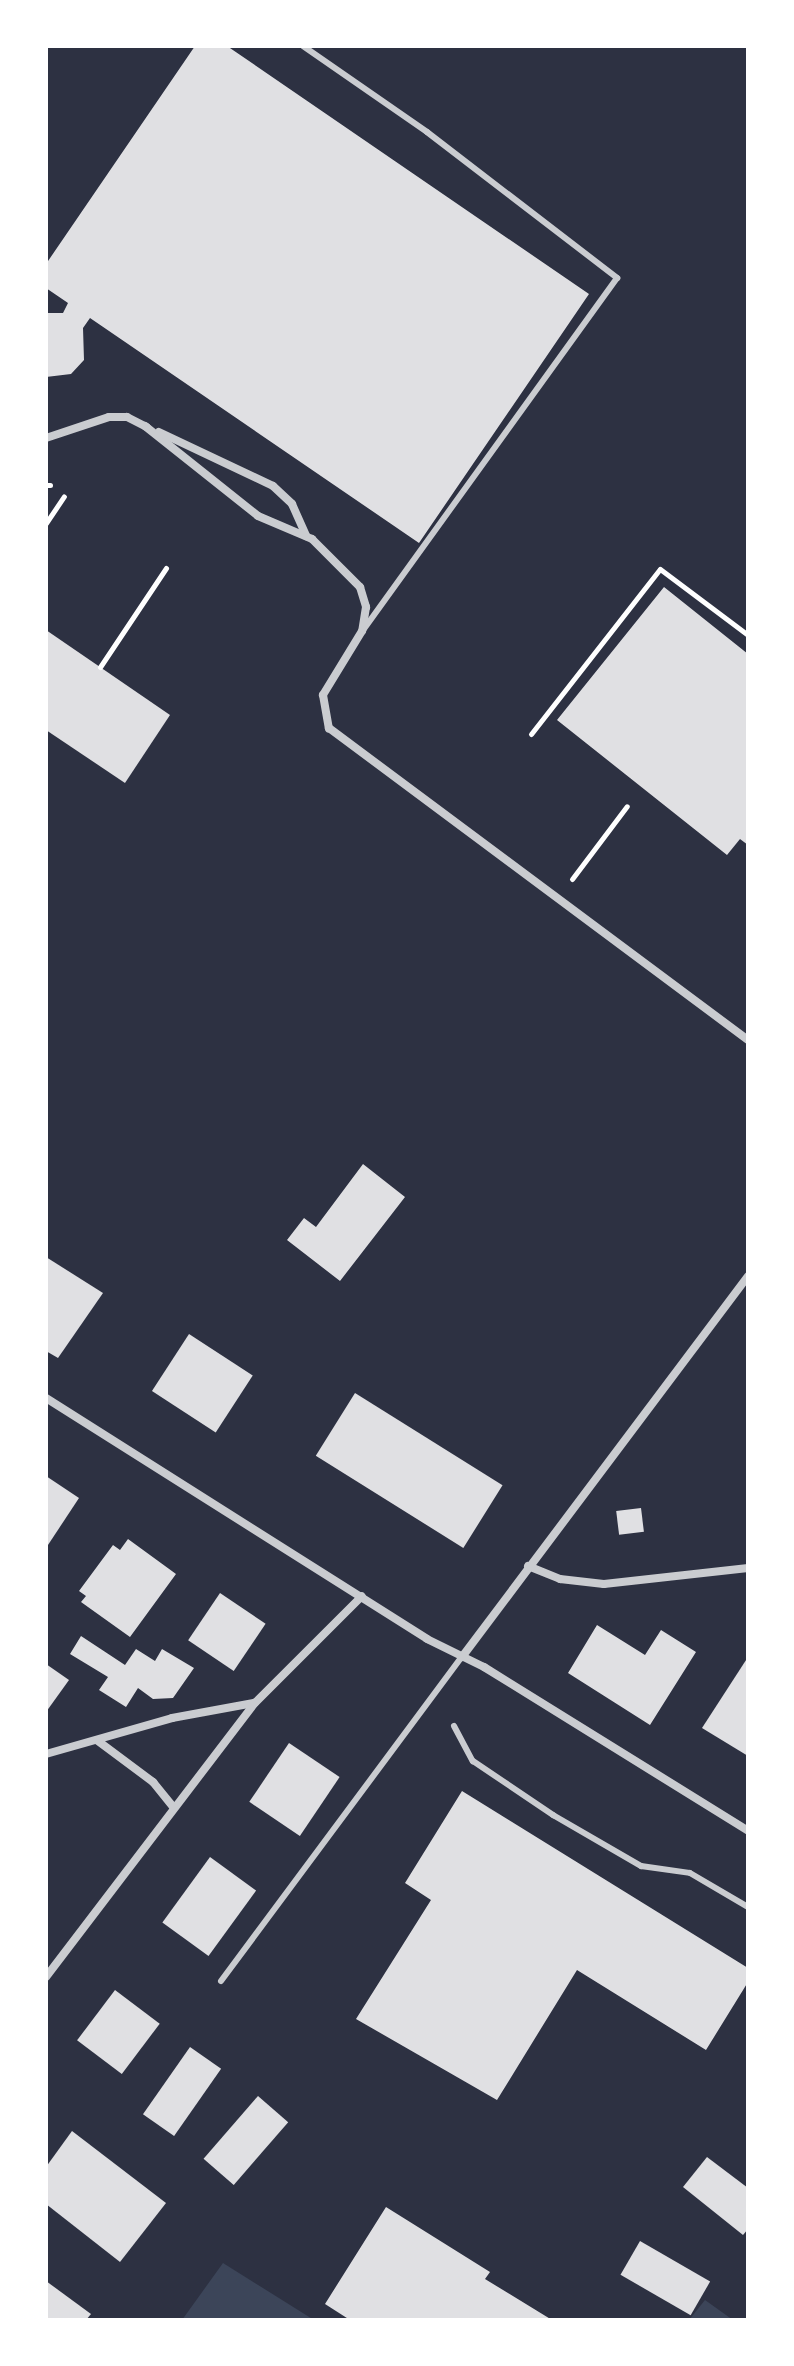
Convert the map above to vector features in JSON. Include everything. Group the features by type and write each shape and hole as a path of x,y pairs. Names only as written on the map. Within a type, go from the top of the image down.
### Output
{"street":[{"path":"46,438 109,417 127,417 273,486 292,504 306,536"},
{"path":"145,426 258,516 306,536 360,587 366,607 362,631 323,695 329,728 748,1040"},
{"path":"462,1657 748,1276"},
{"path":"46,1398 362,1596 748,1831"},
{"path":"528,1566 560,1579 604,1584 748,1568"},
{"path":"46,1977 255,1703 362,1596"},
{"path":"46,1754 172,1718 255,1703"},
{"path":"98,1741 153,1782 173,1807"}],"lane":[{"path":"303,46 427,132 617,278 362,631"},
{"path":"221,1981 462,1657"},
{"path":"454,1726 473,1761 553,1815 641,1866 690,1873 748,1907"}],"path":[{"path":"46,523 64,496"},
{"path":"100,667 166,568"},
{"path":"531,734 660,569 748,635"},
{"path":"579,869 627,806"}],"shaded area":[{"path":"223,2263 314,2320 182,2320"},
{"path":"705,2300 733,2320 689,2320"}],"building":[{"path":"195,46 227,46 589,294 419,543 90,318 83,328 84,360 71,374 46,377 46,313 63,313 68,303 46,288 46,264"},
{"path":"664,587 748,654 748,845 740,839 727,855 557,720"},
{"path":"46,630 170,715 125,783 46,730"},
{"path":"363,1164 405,1197 340,1281 287,1240 304,1218 316,1227"},
{"path":"46,1257 103,1293 58,1358 46,1351"},
{"path":"189,1334 253,1375 216,1432 152,1391"},
{"path":"355,1393 503,1485 463,1548 316,1456"},
{"path":"46,1476 79,1498 46,1548"},
{"path":"641,1508 644,1532 619,1535 616,1511"},
{"path":"128,1539 176,1574 130,1637 81,1602 86,1596 79,1591 113,1545 120,1550"},
{"path":"220,1593 266,1624 234,1671 188,1640"},
{"path":"597,1625 645,1655 661,1630 696,1652 650,1725 568,1673"},
{"path":"81,1636 125,1665 136,1649 155,1661 162,1649 194,1668 173,1698 153,1699 138,1688 126,1707 99,1690 108,1677 70,1654"},
{"path":"748,1657 748,1756 702,1728"},
{"path":"46,1664 69,1680 46,1712"},
{"path":"289,1743 340,1777 300,1836 249,1802"},
{"path":"462,1791 748,1968 748,1982 706,2050 577,1970 497,2100 356,2019 431,1900 405,1883"},
{"path":"210,1857 256,1891 209,1956 162,1923"},
{"path":"115,1990 160,2024 122,2074 77,2040"},
{"path":"190,2047 221,2069 174,2136 143,2114"},
{"path":"258,2096 288,2122 234,2185 204,2159"},
{"path":"72,2131 166,2203 120,2262 46,2204 46,2167"},
{"path":"707,2157 748,2188 748,2229 743,2235 683,2187"},
{"path":"386,2207 490,2272 485,2279 552,2320 350,2320 325,2304"},
{"path":"640,2241 710,2282 691,2315 621,2275"},
{"path":"46,2281 91,2314 86,2320 46,2320"}]}
